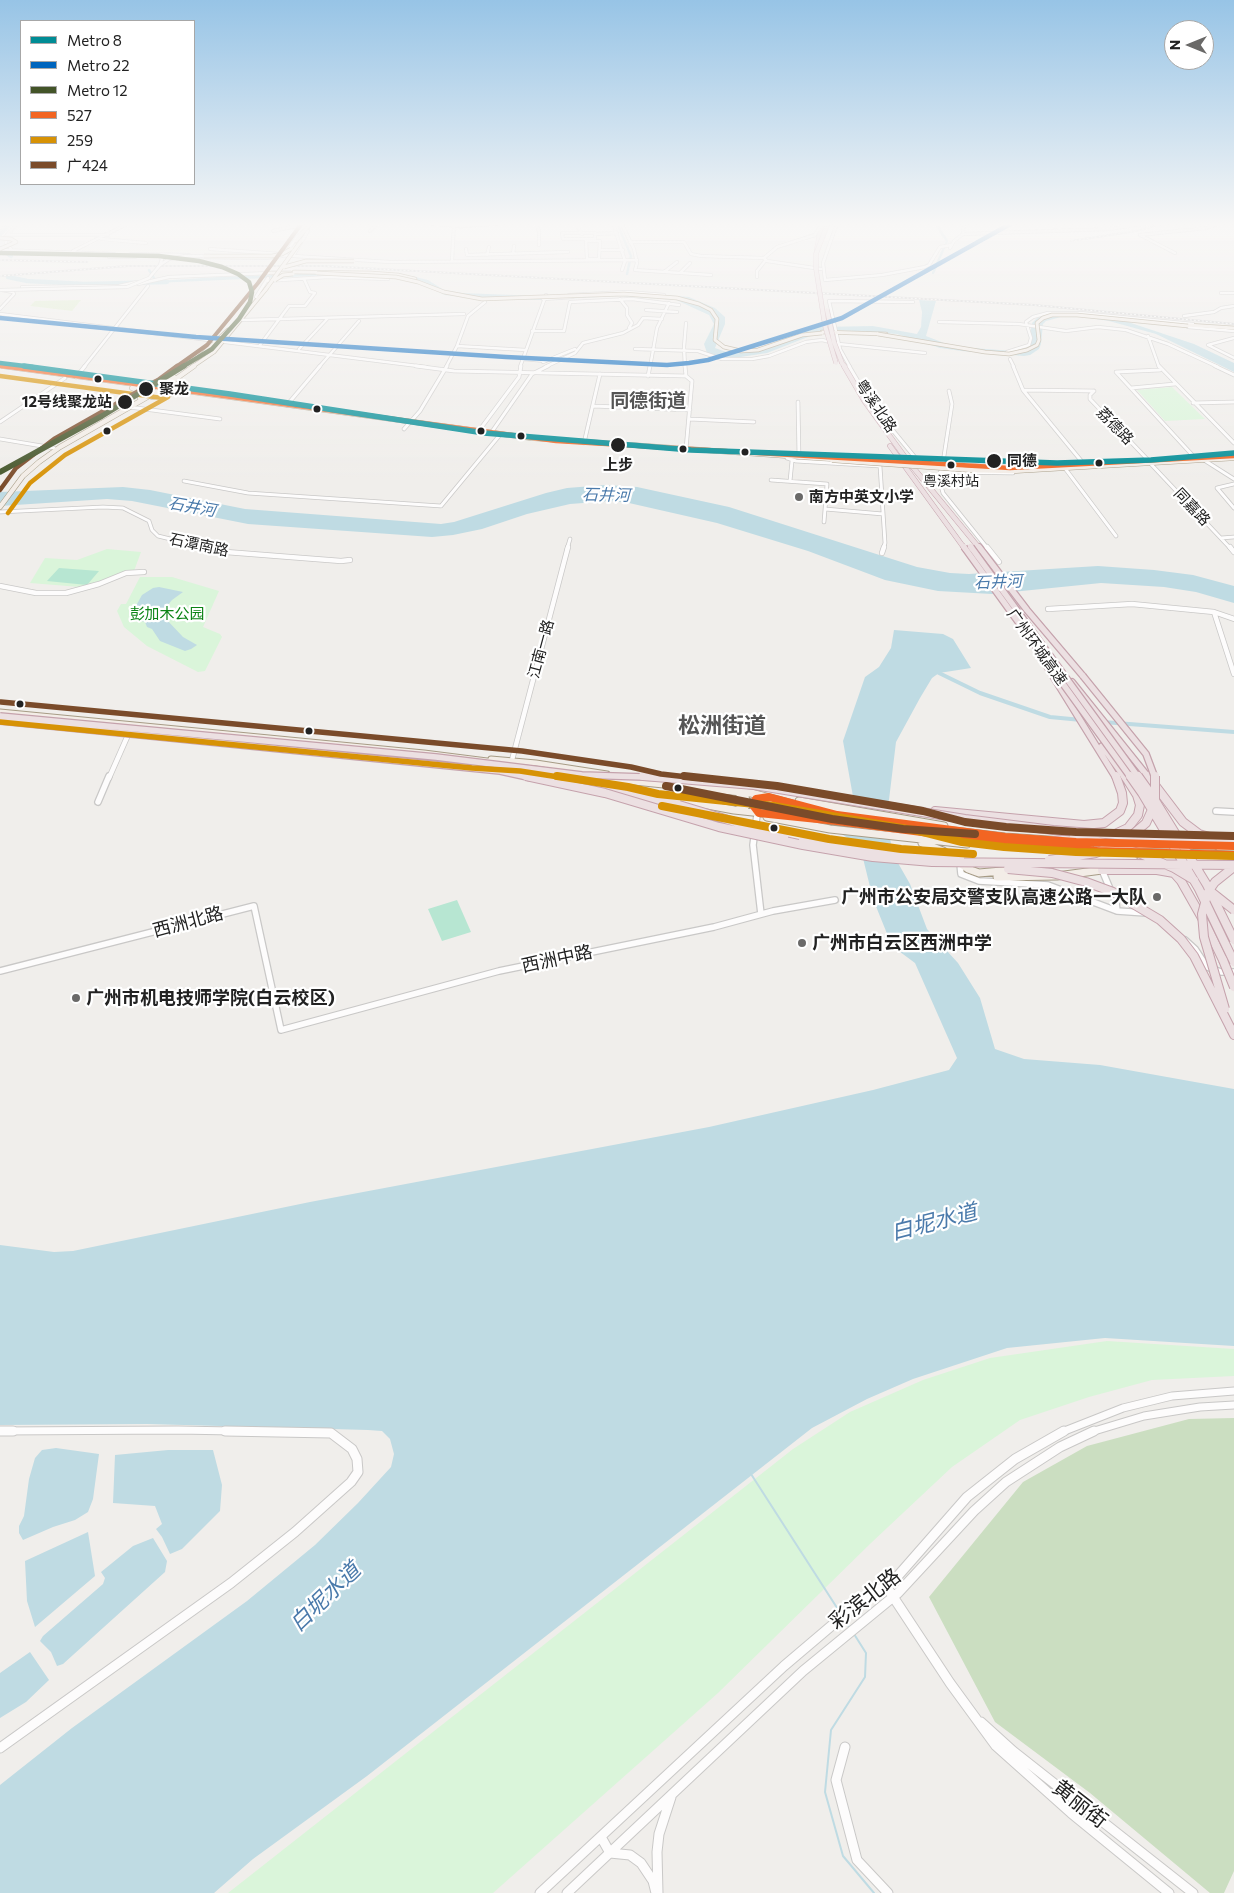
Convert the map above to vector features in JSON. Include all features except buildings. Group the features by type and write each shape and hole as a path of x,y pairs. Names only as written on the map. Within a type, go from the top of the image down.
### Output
{"highway":[{"path":"0,723 134,733 474,767 570,784 740,828 784,837 900,854 998,860 1052,860 1084,856 1110,848 1139,830 1150,818 1155,803 1157,785 1146,754 972,545 955,517 907,460 839,363 825,326 823,311"},
{"path":"828,311 842,375"},
{"name":"广州环城高速","path":"852,392 1124,767 1162,824 1199,889 1234,962"},
{"name":"广州环城高速","path":"972,545 1131,764 1166,816 1207,885 1234,940"},
{"path":"902,808 1092,825 1113,818 1120,811 1123,803 1121,788 1113,770 1027,633"},
{"path":"1064,673 1187,826 1206,837 1234,845"},
{"path":"0,716 113,725 436,757 582,775 713,780 791,790 996,822 1098,835 1234,845"},
{"path":"1054,841 1115,834 1128,828 1138,815 1140,805 1134,790 1111,756 1092,736"},
{"path":"588,783 616,792 679,805 784,837"},
{"path":"640,803 719,827 803,845 873,857 1029,870 1065,876 1099,886 1130,901 1166,924 1188,948 1232,1031"},
{"path":"996,822 1094,840 1141,854 1190,878 1234,910"},
{"path":"932,862 1234,866"},
{"path":"1232,1031 1204,937 1202,914 1208,892 1215,882 1234,866"},
{"path":"1102,870 1164,870 1174,873 1181,880 1206,925 1234,987"}],"main road":[{"path":"0,367 134,386 158,383 177,377 218,341 244,311"},
{"path":"0,507 27,468 54,448 159,389 214,352 248,311"},
{"path":"712,311 717,320 715,340 720,345 732,349 758,350 807,334 836,332 875,334 1009,354 1023,352 1035,347 1039,340 1038,323 1043,318 1055,315 1081,315 1234,330"},
{"path":"715,311 720,319 719,341 732,348 758,348 802,334 836,332 884,334 983,350 1018,351 1032,345 1036,338 1034,322 1042,316 1051,314 1076,314 1234,330"},
{"path":"0,367 65,378 286,405 554,443 972,469 1043,468 1195,458 1234,458"},
{"path":"177,377 177,385 183,392"},
{"path":"134,386 142,391 142,399"},
{"path":"0,500 23,476 50,453 129,406 142,399 183,392 491,434 584,443 799,456 832,460"},
{"path":"1043,468 1083,463 1234,458"},
{"path":"0,712 473,758 512,760 630,777 659,784"},
{"path":"0,723 483,770 588,783 837,830 902,839 934,847 979,874 1008,880 1102,870"},
{"path":"473,758 552,771 751,793 838,807 893,823 1028,846 1096,851"},
{"path":"483,770 491,767 490,761"},
{"path":"734,810 745,807 746,804 745,797 737,792"},
{"path":"751,793 837,818"},
{"path":"758,814 754,808 754,801 769,797"},
{"path":"758,814 893,823 1054,841 1234,845"},
{"path":"902,839 1026,848 1234,855"},
{"path":"979,874 995,874 1025,868 1154,853"},
{"path":"1025,868 1026,872 1034,876"}],"street":[{"path":"76,377 129,311"},
{"path":"260,345 284,311"},
{"path":"404,429 428,399 457,346 468,316 474,311"},
{"path":"478,432 520,377 523,359 539,311"},
{"path":"532,331 564,331 568,311"},
{"path":"523,359 545,362 577,349 583,343 598,336 619,334 632,326 627,311"},
{"path":"648,376 657,328 666,311"},
{"path":"669,311 676,312"},
{"name":"粤溪北路","path":"832,311 838,342 845,359 872,405 918,461 1043,468"},
{"path":"1184,316 1215,311"},
{"path":"1007,352 1021,349 1030,344 1031,339 1026,322 1030,318 1058,312 1112,316 1234,330"},
{"path":"0,314 445,369 532,374 686,376 692,381 686,449"},
{"path":"242,320 464,314"},
{"path":"299,350 328,318"},
{"path":"491,434 532,374 575,353 583,343 619,335 638,325 643,318 662,319"},
{"path":"286,405 359,321"},
{"path":"939,322 1026,325 1069,331 1111,328 1148,336 1234,375"},
{"path":"686,323 684,350 686,376"},
{"path":"1148,336 1160,370 1234,443"},
{"path":"1234,338 1208,345 1234,358"},
{"path":"635,349 698,351 722,359 752,359 824,340 926,353"},
{"path":"225,341 331,354"},
{"path":"457,346 526,350"},
{"path":"1010,359 1022,390 1083,463"},
{"path":"1160,370 1116,372 1195,458"},
{"path":"584,443 600,374"},
{"path":"0,422 65,378"},
{"path":"1131,388 1175,384"},
{"name":"荔德路","path":"1022,390 1094,391 1090,395 1090,400 1149,461"},
{"path":"949,391 952,404 940,472 943,493 1000,562"},
{"path":"798,402 799,456 877,460 880,462 884,543 882,553"},
{"path":"1193,403 1234,402"},
{"path":"129,406 220,420"},
{"path":"592,406 690,410"},
{"path":"689,419 754,422"},
{"path":"184,481 248,493 442,506 499,436"},
{"path":"0,439 54,448"},
{"path":"787,458 792,460 880,466"},
{"path":"790,482 792,460"},
{"path":"1204,460 1234,479"},
{"name":"同嘉路","path":"1149,461 1234,552"},
{"path":"1064,467 1116,536"},
{"path":"940,472 1004,473 1043,468"},
{"path":"771,480 827,484 824,522"},
{"path":"1234,484 1217,488 1234,508"},
{"name":"石潭南路","path":"0,512 123,508 149,521 152,530 158,536 226,552 341,562 350,560"},
{"path":"825,509 883,514"},
{"path":"1221,538 1234,537"},
{"name":"江南一路","path":"512,760 570,539"},
{"path":"0,586 36,593 66,593 126,574 144,572"},
{"path":"1048,609 1132,604 1214,612 1234,619"},
{"path":"1214,612 1234,674"},
{"path":"98,802 128,735"},
{"path":"547,778 547,773 552,771"},
{"path":"1216,812 1234,812"},
{"path":"758,814 753,845 761,914"},
{"path":"960,864 961,874 980,881 1008,880 1048,885 1117,911 1142,912 1156,915 1195,949 1207,967 1221,972 1234,972"},
{"path":"1102,870 1116,903 1117,911"},
{"name":"西洲中路","path":"281,1030 483,975 714,927 761,914 835,900"},
{"name":"西洲北路","path":"0,971 254,906 281,1030"},
{"name":"彩滨北路","path":"540,1893 826,1630 850,1610 886,1586 911,1562 940,1525 967,1497 1002,1469 1031,1449 1069,1428 1123,1408 1172,1396 1234,1392"},
{"path":"1214,1406 1234,1401"},
{"name":"彩滨北路","path":"567,1893 803,1671 832,1645 893,1597 991,1494 1041,1458 1079,1438 1128,1420 1179,1410 1234,1405"},
{"path":"0,1431 178,1430 330,1434 352,1449 358,1459 358,1472 351,1482 295,1532 230,1583 0,1748"},
{"name":"黄丽街","path":"886,1586 987,1735 1013,1762 1071,1813 1169,1893"},
{"name":"黄丽街","path":"971,1711 1006,1746 1193,1893"},
{"path":"845,1747 836,1780 857,1860 888,1893"},
{"path":"657,1893 659,1834 672,1795"},
{"path":"601,1838 610,1853 630,1855 641,1863 653,1881 657,1893"}],"green space":[{"path":"1172,387 1205,419 1165,421 1137,390"},
{"path":"107,549 141,552 134,571 80,587 30,583 45,558 77,560"},
{"path":"59,568 99,571 87,585 47,581"},
{"name":"彭加木公园","path":"140,577 172,577 219,591 203,627 220,634 222,637 205,671 198,672 147,646 124,627 117,611 121,604 126,604"},
{"path":"457,900 471,932 442,941 428,909"},
{"path":"1107,1341 1234,1349 1234,1376 1152,1380 1089,1397 1020,1420 952,1467 871,1543 718,1693 493,1893 228,1893 793,1449 850,1412 923,1380 990,1358"},
{"path":"1234,1418 1234,1871 1224,1893 1210,1893 1090,1793 995,1722 929,1597 1023,1482 1087,1446 1189,1419"}],"water":[{"path":"701,311 719,311 725,317 725,324 715,348 732,354 759,350 799,336 796,334 820,327 873,326 917,334 921,327 922,311 933,311 926,336 949,345 1013,351 1028,346 1032,323 1037,318 1049,314 1119,319 1194,344 1234,363 1234,372 1156,334 1109,321 1083,317 1061,317 1046,321 1043,324 1039,349 1030,355 1024,356 940,348 897,334 839,330 813,335 767,353 734,358 717,357 707,353 704,344 714,324 709,315"},
{"name":"石井河","path":"606,485 637,487 729,507 917,567 950,573 969,574 1098,566 1154,570 1193,575 1234,586 1234,603 1196,592 1164,587 1101,583 992,594 938,591 885,580 808,551 717,523 629,503 610,501 570,504 527,514 482,529 432,537 248,524 132,501 107,499 0,506 0,492 123,487 150,490 245,509 441,524 454,522 567,488"},
{"path":"159,587 183,592 166,607 165,613 166,619 183,637 197,645 191,649 185,651 160,641 152,629 147,627 145,622 138,620 138,615 135,613 142,595 153,588"},
{"name":"白坭水道","path":"894,630 943,634 953,639 971,668 939,673 932,678 920,698 896,742 888,808 890,839 894,856 910,884 927,929 958,963 980,998 995,1049 1024,1059 1100,1065 1234,1089 1234,1346 1105,1338 1007,1348 913,1379 867,1399 812,1428 367,1776 253,1859 214,1893 0,1893 0,1785 72,1728 247,1601 315,1545 391,1467 394,1454 390,1439 382,1431 147,1424 0,1425 0,1245 54,1252 73,1251 310,1202 709,1127 873,1090 949,1070 957,1058 915,963 892,946 873,899 860,846 840,833 854,802 843,741 865,677 879,667 891,648"},
{"path":"56,1448 99,1454 93,1499 88,1512 75,1520 23,1540 19,1533 19,1526 24,1516 29,1479 35,1458 42,1450"},
{"path":"168,1450 213,1450 222,1485 220,1511 182,1549 170,1554 156,1529 162,1524 155,1506 113,1503 115,1455"},
{"path":"88,1532 95,1576 35,1627 27,1601 25,1561"},
{"path":"153,1538 167,1561 165,1572 63,1664 57,1666 51,1652 40,1641 43,1636 103,1584 105,1578 101,1572 133,1546"},
{"path":"30,1652 49,1680 26,1702 0,1718 0,1673"}],"waterway":[{"path":"939,673 980,693 1050,717 1092,721"},
{"path":"1103,722 1234,732"},
{"path":"751,1474 841,1614"},
{"path":"844,1619 850,1629"},
{"path":"854,1634 866,1653 865,1677 831,1730 825,1792 843,1856 874,1893"}],"railway":[{"path":"1101,311 1234,324"}],"metro line":[{"name":"12","path":"0,472 102,416 212,349 244,311"},
{"name":"22","path":"0,318 196,337 506,357 667,365 708,360 842,318 854,311"},
{"name":"8","path":"0,363 230,394 484,433 580,442 691,450 1057,463 1151,460 1234,453"}],"transit line":[{"name":"广424","path":"0,490 16,468 54,439 158,380 207,345 235,311"},
{"name":"527","path":"0,366 556,441 1010,468 1234,456"},
{"name":"259","path":"0,376 162,398"},
{"name":"259","path":"8,513 30,483 65,455 168,397"},
{"name":"广424","path":"1,702 522,751 631,767 661,774 777,786 923,811 965,822 1006,827 1076,832 1234,836"},
{"name":"259","path":"0,722 472,768 520,771 628,787 658,794 774,806 919,831 962,842 1004,847 1076,852 1234,856"},
{"name":"广424","path":"666,786 832,819 903,829 975,834"},
{"name":"527","path":"1234,846 1076,842 1005,837 837,815 769,797 756,799 753,805 759,813 837,821 1037,847 1097,851 1234,855"},
{"name":"259","path":"662,806 829,839 901,849 973,854"}],"place":[{"name":"聚龙","path":"146,389"},
{"name":"12号线聚龙站","path":"125,402"},
{"name":"上步","path":"618,445"},
{"name":"同德","path":"994,461"},
{"name":"粤溪村站","path":"951,465"},
{"name":"南方中英文小学","path":"799,497"},
{"name":"广州市公安局交警支队高速公路一大队","path":"1157,897"},
{"name":"广州市白云区西洲中学","path":"802,943"},
{"name":"广州市机电技师学院(白云校区)","path":"76,998"}],"district":[{"name":"同德街道","path":"648,401"},
{"name":"松洲街道","path":"722,726"}]}
